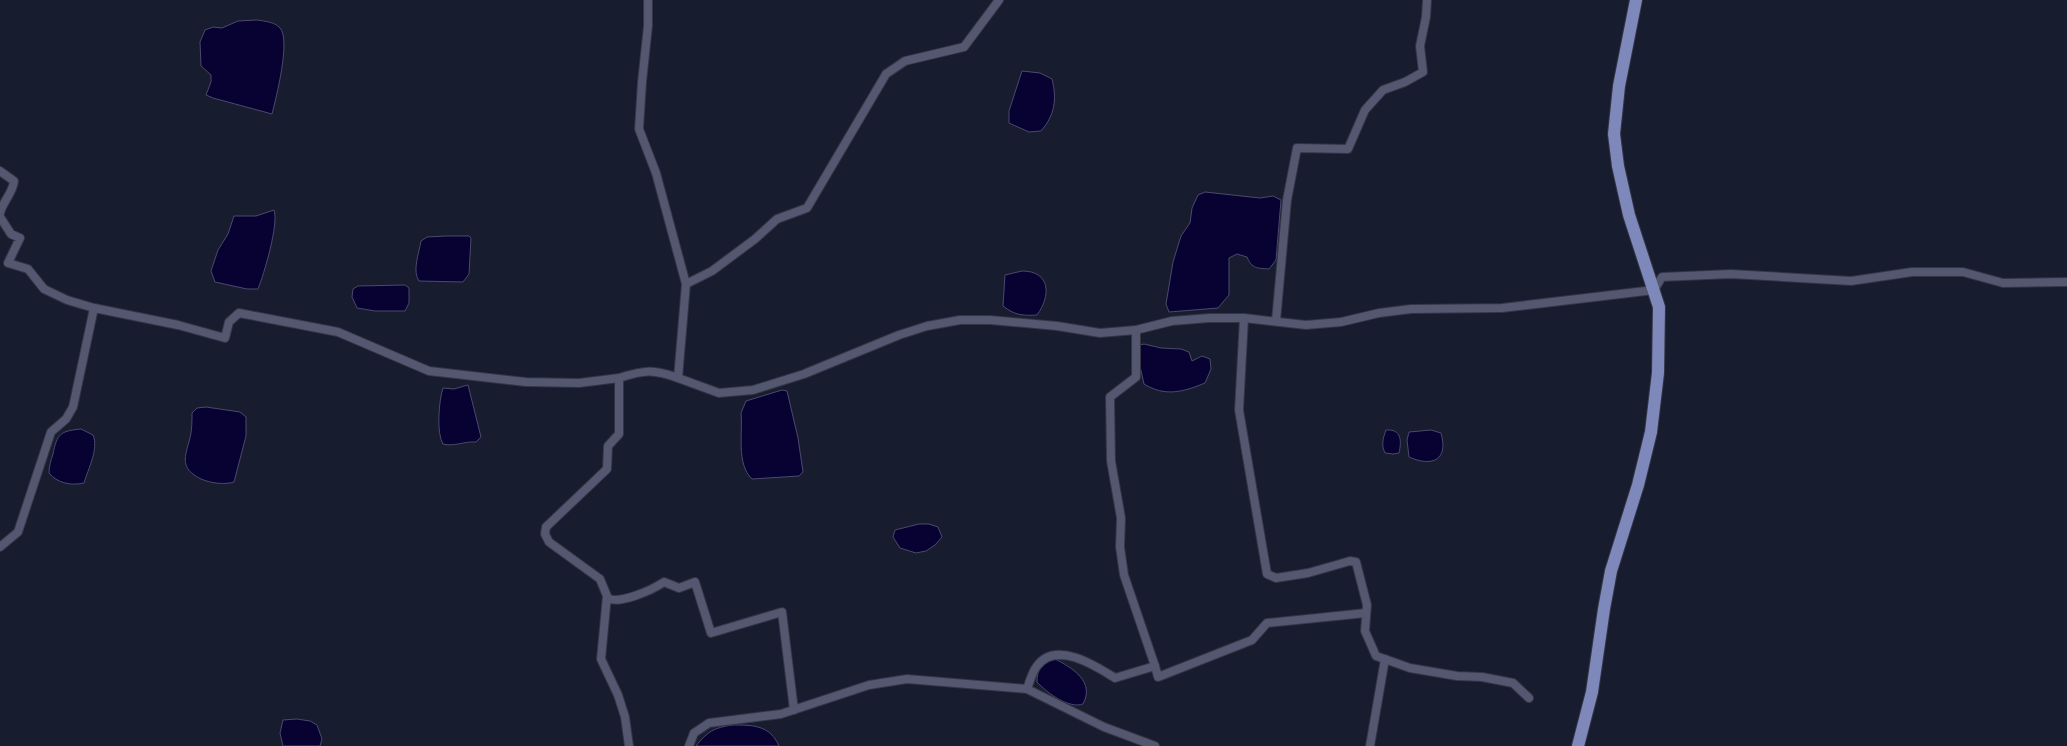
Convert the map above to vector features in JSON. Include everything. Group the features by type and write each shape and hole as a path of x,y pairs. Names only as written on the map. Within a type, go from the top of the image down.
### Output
{"main road":[{"path":"1578,746 1592,692 1611,571 1638,485 1650,432 1658,373 1659,307 1629,215 1618,166 1614,134 1619,86 1636,0"}],"street":[{"path":"648,0 648,26 639,129 656,173 686,284 678,378"},
{"path":"686,284 712,272 756,239 777,219 807,208 886,74 905,61 964,47 999,0"},
{"path":"1276,321 1288,200 1297,148 1348,149 1365,110 1382,90 1405,82 1423,72 1420,46 1426,17 1427,0"},
{"path":"0,171 14,181 11,193 2,203 0,213"},
{"path":"0,217 11,234 20,238 8,263 28,269 44,289 67,300 94,308 178,325 225,338 229,322 239,313 338,332 429,371 464,376 526,382 579,384 619,378 642,370 664,373 718,393 753,390 804,374 899,335 927,326 960,320 998,321 1057,326 1100,333 1136,330 1172,321 1209,318 1244,318 1306,325 1340,322 1379,313 1411,309 1502,308 1654,290 1662,277 1731,274 1851,281 1912,272 1963,272 2003,283 2067,282"},
{"path":"0,547 18,532 50,432 66,419 73,407 94,308"},
{"path":"1244,318 1239,410 1267,574 1276,578 1308,573 1350,561 1356,562 1367,605 1365,631 1376,656 1410,668 1457,676 1482,677 1513,683 1529,698"},
{"path":"1136,330 1136,377 1110,397 1111,454 1121,518 1120,547 1124,575 1156,666 1158,677 1252,640 1268,623 1366,613"},
{"path":"619,378 619,434 608,446 607,469 546,527 545,534 549,542 600,579 604,586 607,598 601,659 621,702 625,717 629,746"},
{"path":"607,598 611,601 624,599 647,591 664,582 679,588 695,582 711,633 782,612 794,710"},
{"path":"1027,689 1036,666 1043,660 1057,654 1085,659 1115,678 1156,666"},
{"path":"1370,746 1385,659"},
{"path":"689,746 694,733 709,723 781,714 869,685 907,679 1027,689 1104,727 1155,746"}],"shaded area":[{"path":"257,20 275,24 280,28 283,34 284,44 282,70 272,114 206,95 211,82 211,75 201,66 200,42 205,30 213,27 222,28 238,21"},
{"path":"1022,71 1040,73 1052,79 1054,86 1054,106 1046,125 1041,131 1029,132 1009,123 1009,111"},
{"path":"1205,192 1260,198 1273,196 1281,200 1276,260 1269,269 1258,268 1251,264 1247,257 1237,254 1229,258 1229,295 1218,308 1169,312 1166,304 1173,262 1181,236 1190,223 1192,208 1198,195"},
{"path":"274,210 275,217 273,237 258,289 247,289 215,282 211,271 218,250 228,234 234,216 256,216"},
{"path":"469,236 471,238 469,274 463,282 419,281 416,267 421,241 427,237"},
{"path":"1022,271 1032,272 1039,275 1046,286 1045,300 1037,315 1019,314 1003,306 1005,275"},
{"path":"405,285 409,288 409,303 405,311 375,311 357,308 352,297 353,289 358,286"},
{"path":"1144,344 1161,348 1181,349 1189,352 1192,361 1202,356 1210,359 1211,369 1205,383 1189,389 1174,392 1159,391 1144,384 1140,366 1140,345"},
{"path":"468,385 481,437 476,442 451,445 443,444 439,432 439,408 443,388 454,389"},
{"path":"782,390 787,391 798,438 803,472 799,476 752,479 747,473 742,457 741,413 746,401"},
{"path":"206,407 240,412 246,417 246,436 234,482 222,483 201,479 189,471 185,462 191,432 192,413 197,408"},
{"path":"81,429 93,435 95,446 94,453 84,483 65,483 56,479 49,473 50,463 56,442 64,433"},
{"path":"1386,430 1395,431 1399,436 1399,453 1385,453 1383,442"},
{"path":"1431,430 1441,433 1443,442 1440,456 1431,461 1417,460 1409,457 1407,440 1409,432"},
{"path":"919,524 929,524 938,527 942,537 935,545 926,551 916,553 900,548 893,537 895,530"},
{"path":"1055,659 1075,671 1084,682 1086,696 1083,704 1071,704 1058,699 1046,691 1037,682 1038,673 1041,667 1047,662"},
{"path":"297,719 310,721 317,725 322,739 320,746 283,746 280,733 283,720"},
{"path":"732,725 754,726 766,730 771,734 779,746 696,746 712,731 720,727"}]}
